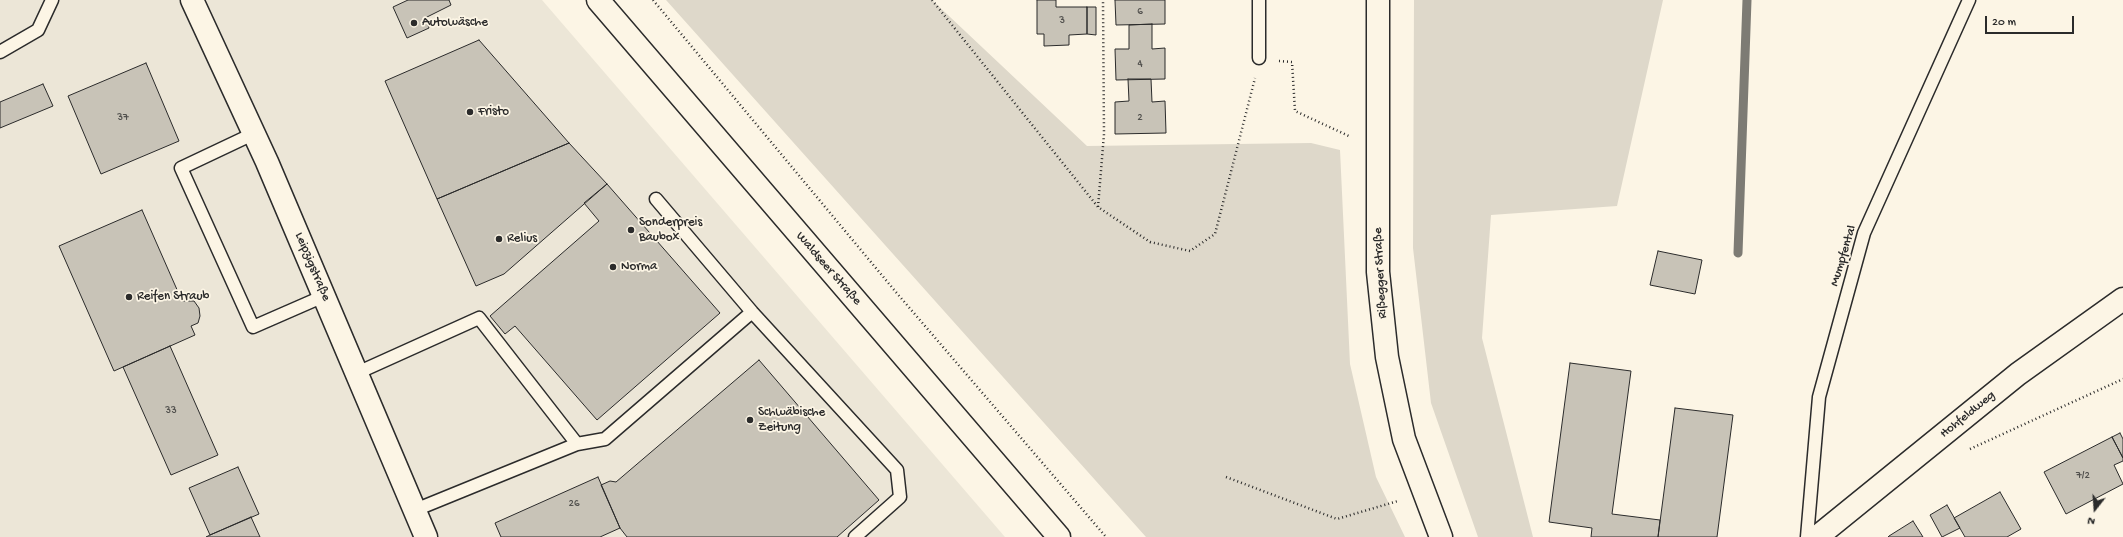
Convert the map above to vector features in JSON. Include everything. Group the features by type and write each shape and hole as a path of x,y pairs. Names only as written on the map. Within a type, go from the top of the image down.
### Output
{"street":[{"name":"Leipzigstraße","path":"192,0 255,133 426,537"},
{"name":"Waldseer Straße","path":"598,0 1059,537"},
{"name":"Rißegger Straße","path":"1378,0 1378,272 1387,357 1404,439 1441,537"},
{"name":"Hohfeldweg","path":"1817,537 2018,374 2123,299"}],"lane":[{"path":"0,52 38,30 52,0"},
{"path":"1259,0 1259,58"},
{"name":"Mumpfental","path":"1807,537 1819,397 1864,233 1969,0"},
{"path":"255,133 181,168 253,327 324,296"},
{"path":"656,199 752,312 897,470 900,497 855,537"},
{"path":"415,510 577,444 605,439 752,312"},
{"path":"357,373 479,318 577,444"}],"path":[{"path":"652,0 896,291 1106,537"},
{"path":"932,0 1098,207 1150,242 1190,251 1215,234 1229,174 1249,107 1259,58"},
{"path":"1098,207 1104,134 1103,0"},
{"path":"1292,62 1295,111 1355,139"},
{"path":"1964,452 2123,379"},
{"path":"1226,477 1337,519 1399,501"}],"shaded area":[{"path":"0,0 542,0 1005,537 0,537"},
{"path":"666,0 932,0 1087,146 1311,143 1340,150 1350,364 1376,477 1405,537 1146,537"},
{"path":"1414,0 1663,0 1617,206 1491,215 1482,338 1533,537 1478,537 1431,403 1413,248"}],"building":[{"name":"Autowäsche","path":"408,0 449,0 451,5 425,18 429,28 407,38 393,7"},
{"path":"1037,0 1056,0 1056,7 1087,7 1087,34 1069,35 1069,45 1044,46 1044,34 1037,34"},
{"path":"1115,0 1165,0 1165,24 1116,25"},
{"path":"1087,7 1096,7 1096,35 1087,34"},
{"path":"1152,24 1152,49 1165,48 1165,79 1116,80 1115,49 1129,49 1129,25"},
{"name":"Fristo","path":"479,40 569,143 437,199 385,81"},
{"path":"146,63 179,141 101,174 68,96"},
{"path":"1128,79 1151,79 1152,102 1165,101 1166,133 1115,134 1115,102 1129,101"},
{"path":"43,84 53,106 0,128 0,102"},
{"name":"Relius","path":"569,143 607,184 504,274 476,286 437,199"},
{"name":"Norma","path":"607,184 720,313 597,420 515,326 505,334 490,316 599,221 584,203"},
{"path":"142,210 182,301 194,301 199,308 200,316 198,323 191,326 195,335 114,371 59,246"},
{"path":"1658,251 1702,260 1695,294 1650,285"},
{"path":"170,346 218,455 171,475 123,367"},
{"name":"Schwäbische Zeitung","path":"759,360 879,500 837,537 627,537 620,528 601,485 610,481 616,482"},
{"path":"1570,363 1631,371 1612,514 1660,520 1658,537 1591,537 1592,528 1549,522"},
{"path":"1675,408 1733,415 1717,537 1658,537"},
{"path":"2120,433 2123,439 2123,458 2112,437"},
{"path":"2112,437 2123,458 2123,461 2114,465 2123,484 2066,514 2044,472"},
{"path":"238,467 259,514 210,535 189,488"},
{"path":"598,477 620,528 600,537 501,537 495,523"},
{"path":"2000,492 2021,529 2007,537 1965,537 1954,518"},
{"path":"1947,505 1960,528 1942,537 1930,515"},
{"path":"251,517 260,537 206,537 210,535"},
{"path":"1913,521 1923,537 1888,537 1889,536"}],"waterway":[{"path":"1738,253 1747,0"}],"place":[{"name":"Autowäsche","path":"414,23"},
{"name":"Fristo","path":"470,112"},
{"name":"Sonderpreis Baubox","path":"631,230"},
{"name":"Relius","path":"499,239"},
{"name":"Norma","path":"613,267"},
{"name":"Reifen Straub","path":"129,297"},
{"name":"Schwäbische Zeitung","path":"750,420"}]}
